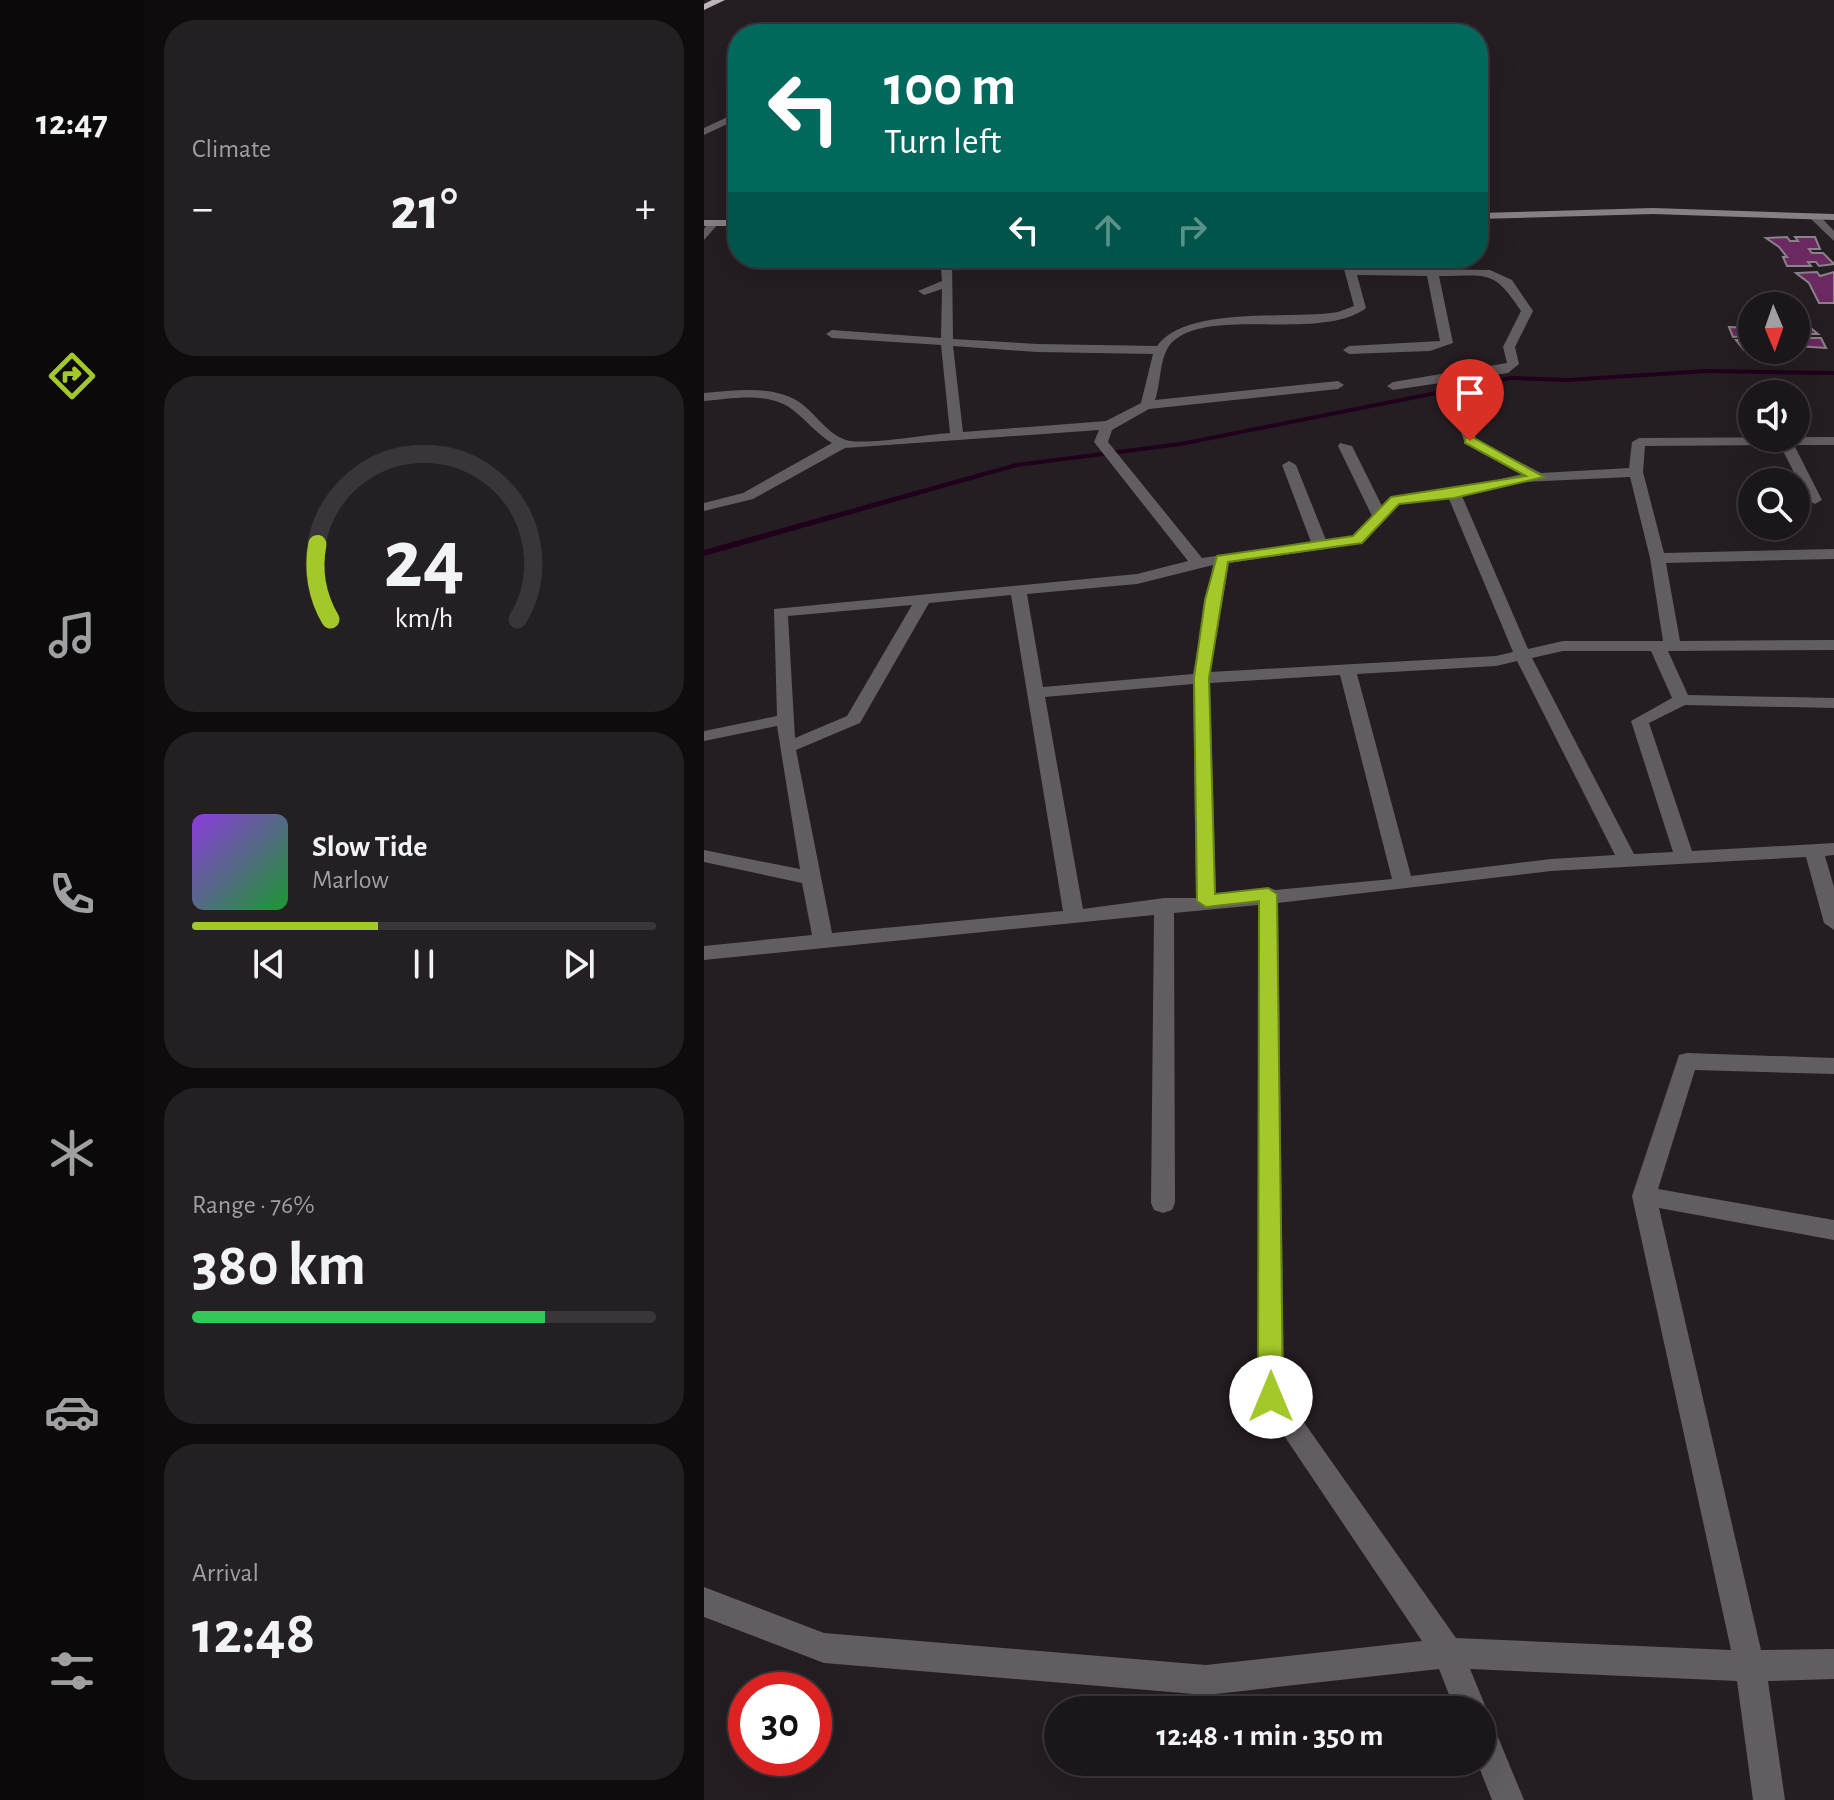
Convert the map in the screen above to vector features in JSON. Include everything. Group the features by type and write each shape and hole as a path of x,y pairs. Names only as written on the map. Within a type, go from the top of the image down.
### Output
{"highway":[{"path":"704,7 720,0"}],"street":[{"path":"704,132 728,120"},
{"path":"1488,216 1653,211 1834,217"},
{"path":"1815,217 1834,238"},
{"path":"704,237 709,223"},
{"path":"947,268 947,344 957,437"},
{"path":"1146,405 1160,350 1176,334 1199,328 1352,313 1361,303 1350,268"},
{"path":"1390,268 1481,271 1508,282 1528,316 1509,347 1513,364 1508,369 1393,386"},
{"path":"1349,350 1430,347 1447,343 1432,271"},
{"path":"924,291 948,283"},
{"path":"832,334 947,344 1160,350"},
{"path":"704,507 748,496 841,444 1106,425 1146,405 1338,385"},
{"path":"704,397 782,399 792,403 841,444"},
{"path":"1460,408 1470,441 1538,477"},
{"path":"1106,425 1101,442 1198,563"},
{"path":"1810,441 1834,441"},
{"path":"1682,700 1664,645 1658,558 1636,472 1639,442 1738,442"},
{"path":"1345,446 1380,517"},
{"path":"1790,452 1815,500"},
{"path":"1289,465 1320,545"},
{"path":"823,941 787,748 780,612 1137,579 1198,563 1358,540 1395,500 1454,494 1538,477 1636,472"},
{"path":"1454,494 1522,655 1628,861"},
{"path":"1658,558 1766,558 1783,553 1834,554"},
{"path":"1206,901 1201,678 1222,559"},
{"path":"1018,589 1074,914"},
{"path":"787,748 854,719 924,597"},
{"path":"1036,693 1201,678 1496,661 1563,646 1834,645"},
{"path":"1347,670 1403,884"},
{"path":"1685,858 1640,721 1682,700 1834,703"},
{"path":"704,736 785,719"},
{"path":"704,953 1268,894 1403,884 1551,865 1824,850 1834,923"},
{"path":"704,856 811,878"},
{"path":"1268,894 1271,1397 1448,1653 1465,1696"},
{"path":"1163,1203 1164,905"},
{"path":"1769,1800 1749,1666 1644,1196 1687,1061 1834,1066"},
{"path":"1644,1196 1834,1230"},
{"path":"704,1602 824,1648 1206,1680 1448,1653 1749,1666 1834,1664"},
{"path":"1496,1770 1508,1800"}],"building":[{"path":"1787,237 1790,241 1798,241 1795,237 1815,237 1820,249 1809,249 1812,253 1823,253 1834,264 1819,266 1816,262 1808,262 1811,266 1787,266 1783,257 1787,257 1766,238"},
{"path":"1817,272 1820,276 1834,272 1834,303 1819,303 1809,283 1796,273"},
{"path":"1729,327 1738,327 1738,337 1733,337"},
{"path":"1810,338 1821,338 1826,348 1810,347"}],"waterway":[{"path":"704,553 1016,465 1181,444 1511,378 1568,380 1706,371 1834,373"}],"route":[{"path":"1271,1397 1268,894 1206,901 1201,678 1212,600 1222,559 1358,540 1395,500 1454,494 1538,477 1470,441"}]}
